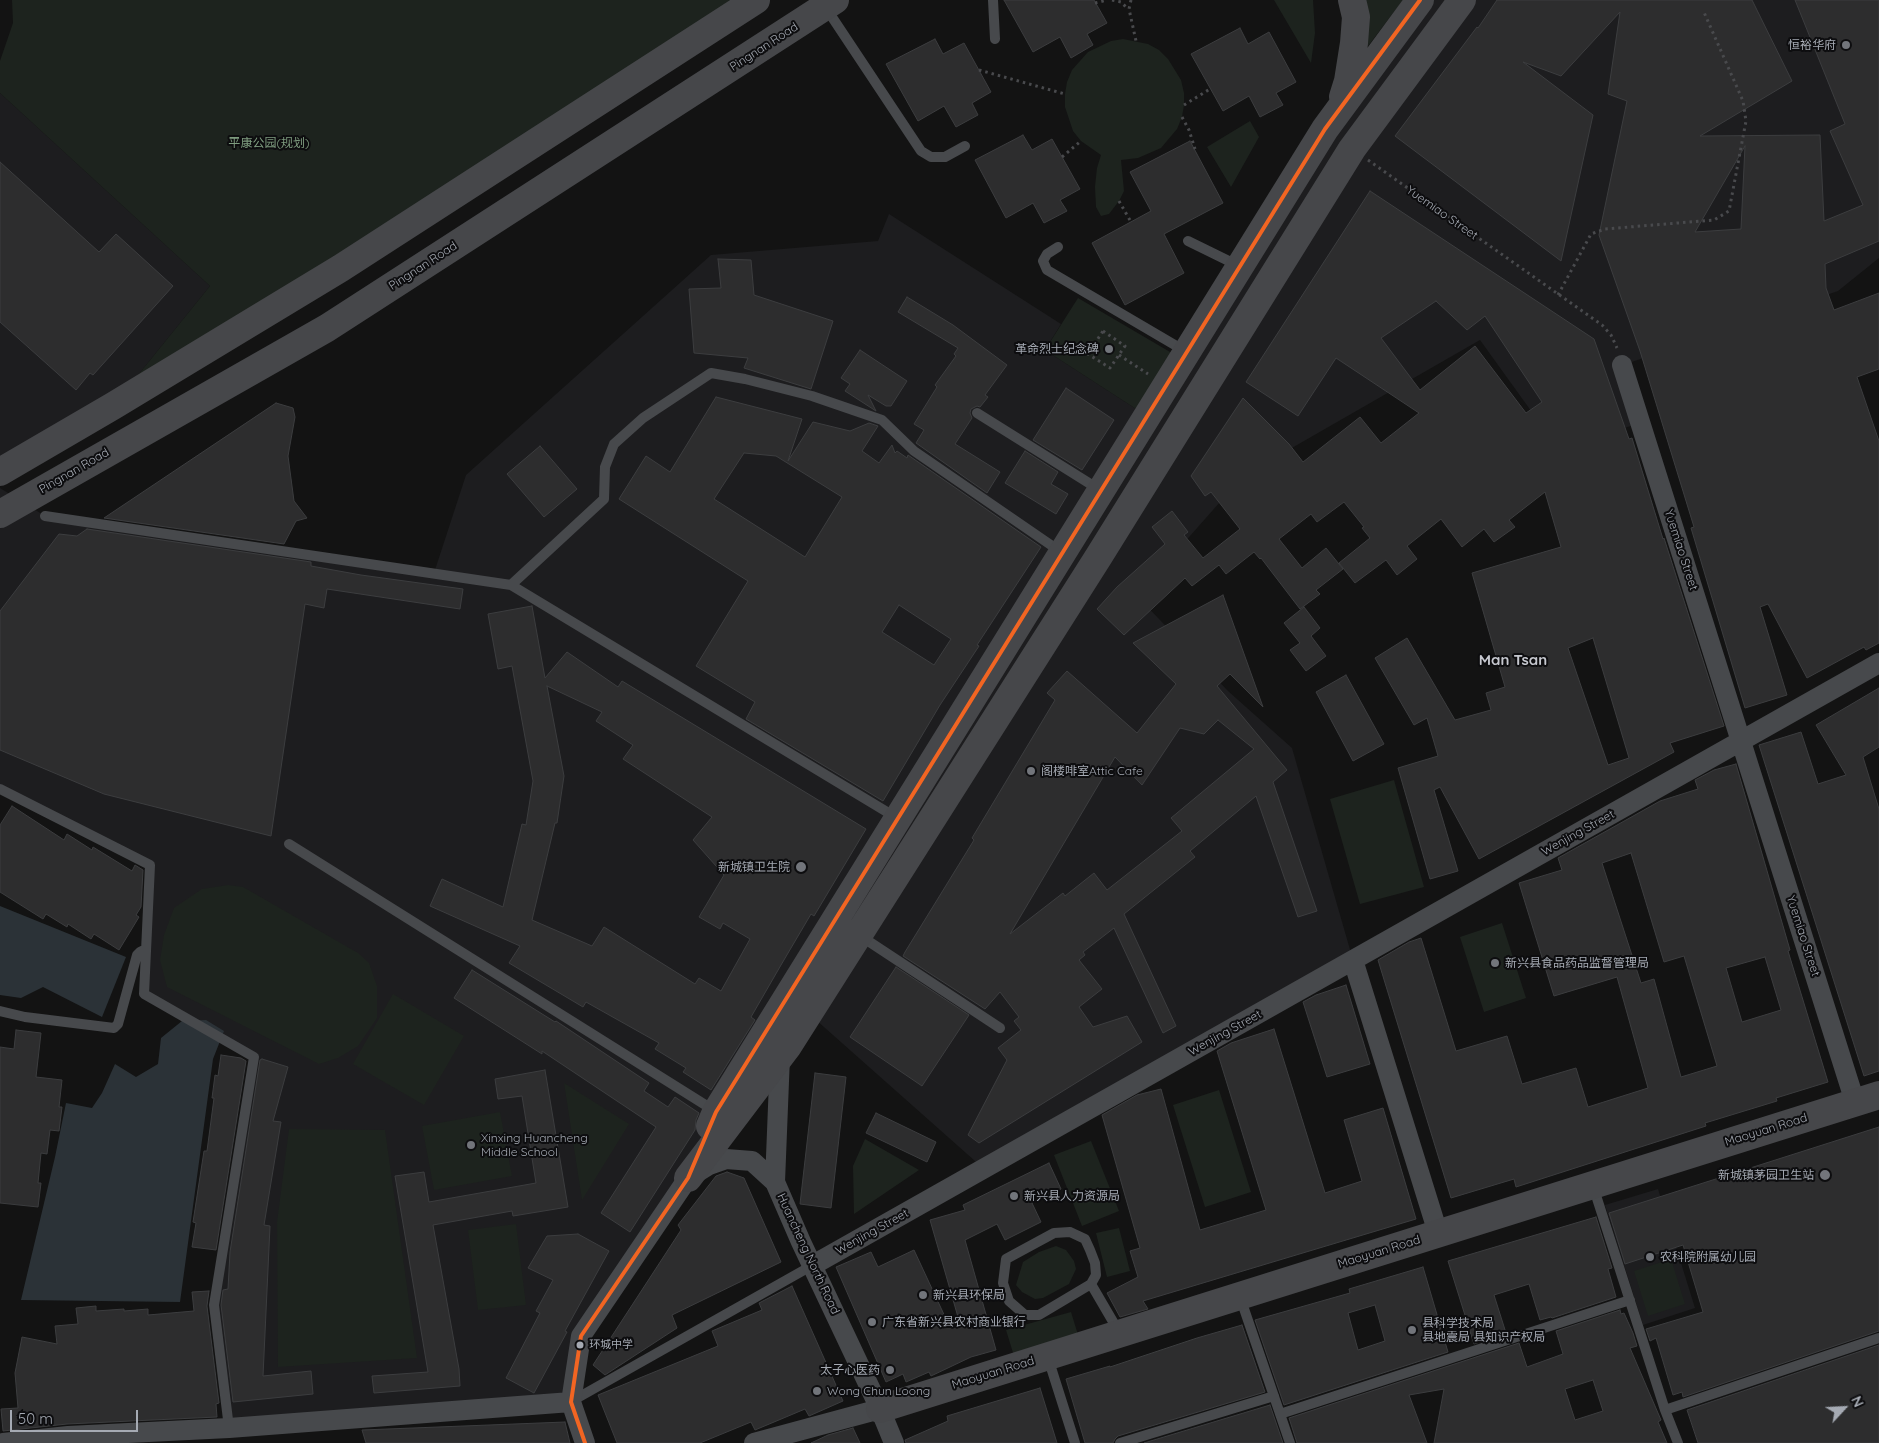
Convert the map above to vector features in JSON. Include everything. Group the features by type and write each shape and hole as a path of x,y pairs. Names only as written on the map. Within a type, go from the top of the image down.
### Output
{"main road":[{"path":"0,472 341,268 756,0"},
{"path":"1340,108 1348,81 1354,43 1356,17 1352,0"},
{"path":"688,1178 716,1112 1324,129 1420,0"},
{"path":"688,1178 788,1046 1099,556 1352,149 1454,2"},
{"name":"Pingnan Road","path":"0,514 327,328 830,3"},
{"name":"Maoyuan Road","path":"880,1409 1867,1099"}],"street":[{"name":"Yuemiao Street","path":"1622,366 1741,741 1867,1099"},
{"name":"Wenjing Street","path":"813,1265 1879,663"},
{"path":"1353,960 1438,1233"},
{"name":"Huancheng North Road","path":"789,996 783,1026 778,1071 775,1182 894,1443"},
{"path":"585,1443 571,1402 581,1336 688,1178 709,1165 726,1159 752,1161 775,1182"},
{"path":"3,1443 68,1436 229,1428 571,1402"},
{"path":"754,1443 880,1409"}],"lane":[{"path":"993,0 994,40"},
{"path":"830,3 921,151 932,157 944,157 966,146"},
{"path":"1188,240 1240,266"},
{"path":"1058,247 1046,254 1043,261 1047,270 1187,352"},
{"path":"511,585 604,499 605,467 614,444 643,418 711,373 745,379 812,396 882,420 914,451 1062,553"},
{"path":"977,413 1101,490"},
{"path":"45,516 511,585 898,819"},
{"path":"0,789 150,865 144,994 254,1057 214,1305 229,1428"},
{"path":"289,844 716,1112"},
{"path":"858,934 1000,1028"},
{"path":"0,1011 25,1017 114,1028 118,1024 137,955 146,950"},
{"path":"1593,1185 1665,1410 1678,1443"},
{"path":"1070,1232 1085,1239 1090,1250 1095,1263 1096,1275 1091,1284 1039,1315 1025,1315 1009,1301 1003,1283 1006,1259 1054,1233 1070,1232"},
{"name":"Wenjing Street","path":"571,1402 813,1265"},
{"path":"1091,1284 1120,1333"},
{"path":"1240,1296 1290,1443"},
{"path":"1280,1414 1630,1300"},
{"path":"1665,1410 1879,1338"},
{"path":"1047,1356 1075,1443"},
{"path":"1120,1443 1274,1396"}],"path":[{"path":"1095,3 1106,0"},
{"path":"1112,0 1121,2 1129,9"},
{"path":"1131,0 1129,9 1136,41"},
{"path":"1558,295 1590,234 1605,229 1714,220 1729,211 1746,121 1743,101 1703,10"},
{"path":"979,70 1065,94"},
{"path":"1184,105 1210,89"},
{"path":"1182,118 1189,130 1195,149"},
{"path":"1062,157 1081,141"},
{"name":"Yuemiao Street","path":"1352,149 1602,325 1615,343 1622,366"},
{"path":"1119,201 1131,222"},
{"path":"1103,331 1125,346 1119,355 1110,368 1088,354 1103,331"},
{"path":"1119,355 1166,386"}],"shaded area":[{"path":"1420,0 1879,0 1879,258 1838,291 1623,365 1638,424 1557,447 1480,340 1243,476 1137,596 1228,691 1292,748 1353,960 984,1169 789,996 688,1178 581,1336 571,1402 229,1428 214,1305 254,1057 144,994 150,865 0,789 0,488 45,516 434,573 466,475 711,255 878,241 889,214 1061,324 1045,350 1147,416"},
{"path":"0,93 210,286 113,406 0,472"},
{"path":"0,906 126,957 102,1017 43,987 21,998 0,995"},
{"path":"206,1020 224,1031 213,1059 180,1302 21,1300 66,1103 92,1108 102,1093 115,1064 136,1077 158,1064 161,1038 182,1021"},
{"name":"农科院附属幼儿园","path":"1658,1189 1695,1308 1643,1325 1605,1205"}],"green space":[{"name":"平康公园(规划)","path":"12,0 756,0 113,406 210,286 0,93 0,61 13,23"},
{"path":"1274,0 1313,0 1315,33 1311,63"},
{"path":"1362,0 1403,0 1362,54"},
{"path":"1123,39 1148,44 1159,50 1168,59 1181,80 1184,105 1177,129 1161,148 1138,158 1121,160 1124,191 1109,214 1101,216 1096,207 1095,187 1097,168 1101,155 1081,141 1073,131 1065,107 1065,94 1072,70 1088,52 1111,41"},
{"path":"1250,121 1259,137 1231,187 1207,147"},
{"path":"1078,298 1182,359 1147,416 1045,350"},
{"path":"1394,780 1424,887 1360,904 1330,799"},
{"path":"228,885 243,887 358,953 369,963 377,986 377,1018 358,1046 338,1058 319,1064 167,987 160,960 164,935 174,908 202,889"},
{"path":"1502,923 1526,998 1484,1012 1460,937"},
{"path":"393,994 464,1036 424,1105 353,1064"},
{"path":"564,1083 629,1124 582,1200"},
{"path":"1219,1090 1251,1192 1205,1207 1173,1105"},
{"path":"500,1112 512,1176 434,1190 422,1126"},
{"path":"289,1129 385,1130 417,1358 278,1367 277,1222"},
{"path":"865,1139 919,1170 854,1214 853,1166"},
{"path":"1091,1141 1119,1211 1082,1226 1054,1155"},
{"path":"516,1224 526,1305 478,1310 468,1230"},
{"path":"1119,1228 1130,1271 1107,1277 1096,1233"},
{"path":"1056,1246 1066,1250 1074,1261 1076,1269 1069,1284 1043,1298 1035,1299 1022,1292 1016,1285 1023,1262 1039,1252"},
{"path":"1671,1259 1685,1304 1648,1316 1634,1271"},
{"path":"1071,1312 1079,1338 1014,1356 1006,1330"}],"building":[{"path":"1004,0 1094,0 1107,23 1087,34 1093,45 1071,58 1060,37 1033,52"},
{"path":"1497,0 1752,0 1792,81 1700,136 1820,135 1824,221 1863,205 1830,131 1845,124 1795,0 1879,0 1879,241 1825,264 1826,288 1834,310 1879,293 1879,369 1857,377 1879,441 1879,643 1866,650 1864,647 1807,678 1768,604 1760,607 1787,695 1745,708 1691,528 1694,527 1640,351 1599,235 1627,101 1608,94 1620,12 1561,76 1523,62 1593,115 1561,261 1395,136 1478,28","holes":["1745,146 1741,229 1695,232"]},
{"path":"1240,28 1248,44 1269,32 1296,82 1276,93 1283,105 1260,117 1249,96 1223,111 1191,54"},
{"path":"935,39 943,54 964,43 991,92 972,103 978,115 956,127 944,106 918,121 886,64"},
{"path":"1023,135 1032,150 1052,139 1080,189 1060,200 1067,211 1044,223 1033,203 1006,218 975,160"},
{"path":"1190,141 1223,203 1164,234 1184,273 1125,305 1092,243 1151,211 1130,172"},
{"path":"0,162 99,252 116,234 173,286 93,375 90,373 76,390 0,322"},
{"path":"1370,191 1594,339 1629,439 1632,438 1724,726 1670,743 1674,752 1479,859 1440,787 1434,790 1458,871 1430,879 1398,768 1438,756 1427,718 1414,725 1375,658 1407,638 1455,720 1491,710 1486,693 1505,687 1472,573 1561,547 1545,492 1509,520 1515,527 1494,542 1484,529 1462,547 1441,519 1407,546 1417,559 1397,575 1386,560 1355,583 1339,563 1370,538 1362,528 1364,527 1344,502 1317,522 1311,514 1279,539 1302,568 1326,548 1343,569 1316,590 1320,594 1300,609 1261,558 1254,552 1226,574 1219,565 1192,586 1185,578 1124,635 1097,609 1117,587 1165,544 1152,527 1172,511 1188,532 1184,535 1203,558 1240,529 1211,492 1205,496 1191,476 1243,398 1289,444 1303,462 1360,417 1381,443 1419,413 1336,358 1298,416 1246,382","holes":["1436,301 1467,330 1485,316 1542,402 1526,413 1475,346 1420,390 1381,338","1593,638 1629,758 1608,765 1568,648"]},
{"path":"718,259 751,260 754,295 833,321 811,389 744,368 748,358 694,353 689,289 721,288"},
{"path":"907,297 953,325 1007,365 985,395 988,397 980,407 977,406 971,409 972,418 955,444 1000,472 987,493 916,443 924,430 914,424 937,387 935,385 956,356 954,354 958,348 898,312"},
{"path":"860,350 907,381 891,406 886,406 868,395 876,411 845,391 850,384 841,378"},
{"path":"1066,388 1114,420 1082,470 1033,440"},
{"path":"716,397 802,419 788,461 813,422 850,431 869,423 878,426 862,451 879,463 892,445 895,453 897,451 907,458 908,455 1041,547 977,645 979,646 940,705 883,801 746,719 755,702 696,666 748,581 619,499 646,456 670,472","holes":["744,453 776,456 842,497 805,557 714,499","899,605 951,639 934,665 882,632"]},
{"path":"276,403 293,408 295,417 288,456 294,501 307,518 296,521 284,544 104,518"},
{"path":"540,446 577,489 544,517 507,474"},
{"path":"1025,451 1058,472 1051,484 1068,494 1056,514 1005,483"},
{"path":"87,529 311,562 311,566 361,575 463,589 460,609 327,589 324,608 305,604 271,836 104,794 0,750 0,611 59,534 77,536"},
{"path":"1223,595 1263,707 1230,674 1217,686 1287,770 1273,782 1317,911 1298,917 1256,796 1190,851 1195,857 1124,914 1176,1026 1163,1033 1114,928 1083,952 1085,955 1079,960 1102,989 1079,1007 1093,1027 1127,1016 1142,1042 979,1143 968,1135 1007,1060 998,1048 1021,1030 1014,1021 1019,1017 1000,992 985,1009 903,956 974,840 972,838 1055,700 1047,693 1067,671 1137,733 1176,684 1133,643","holes":["1218,720 1254,749 1171,818 1182,831 1107,890 1094,873 1065,896 1063,893 1010,934 1115,757 1142,785 1180,728 1204,734"]},
{"path":"532,606 545,678 567,652 618,687 622,681 866,829 814,916 811,914 751,1017 755,1020 711,1090 683,1072 686,1068 655,1049 659,1043 586,1002 583,1007 509,963 520,946 430,906 442,879 503,907 522,824 526,825 533,781 512,666 498,669 488,614","holes":["547,686 602,712 596,721 633,745 623,759 712,817 693,840 724,875 699,917 720,929 723,923 750,939 721,991 699,978 695,984 604,927 592,946 532,920 555,823 557,823 564,776"]},
{"path":"1304,607 1320,628 1311,636 1326,656 1306,671 1290,650 1300,643 1284,623"},
{"path":"1346,675 1384,744 1353,761 1316,692"},
{"path":"1879,688 1879,747 1863,757 1879,809 1879,1071 1864,1076 1759,745 1801,732 1818,784 1846,775 1816,725"},
{"path":"1736,764 1790,950 1788,951 1828,1082 1776,1098 1777,1101 1705,1123 1706,1126 1516,1187 1514,1179 1451,1198 1378,960 1409,942 1421,938 1456,1051 1507,1036 1522,1084 1576,1068 1588,1107 1648,1088 1617,977 1554,996 1519,883 1562,870 1558,858 1660,801 1698,789 1695,780 1714,770","holes":["1631,853 1664,962 1684,956 1717,1066 1681,1077 1654,979 1641,983 1602,863","1765,957 1781,1010 1742,1022 1726,968"]},
{"path":"12,806 64,840 67,834 92,850 93,847 132,871 135,865 143,870 141,907 136,915 139,917 119,950 94,934 91,939 68,924 67,927 46,914 43,919 0,892 0,825"},
{"path":"896,967 969,1015 922,1086 850,1037"},
{"path":"472,970 556,1021 649,1083 644,1091 668,1107 675,1097 699,1113 695,1130 630,1232 601,1213 656,1127 542,1051 542,1054 454,998"},
{"path":"1346,985 1370,1064 1327,1077 1303,1002 1316,995"},
{"path":"1274,1029 1325,1193 1362,1181 1344,1120 1383,1108 1416,1219 1143,1301 1148,1309 1120,1317 1107,1293 1138,1277 1130,1251 1140,1248 1102,1115 1137,1095 1161,1089 1200,1230 1266,1210 1217,1051 1231,1043"},
{"path":"16,1030 41,1033 36,1077 62,1080 59,1107 62,1107 59,1131 50,1130 47,1154 41,1153 38,1183 41,1183 38,1207 0,1203 0,1047 14,1049"},
{"path":"221,1055 241,1058 246,1061 216,1250 192,1247 196,1223 193,1222 204,1151 207,1151 215,1075 218,1076"},
{"path":"260,1060 288,1067 273,1121 281,1122 264,1225 270,1226 263,1376 311,1371 313,1394 233,1402 221,1305 223,1290 228,1289 230,1252"},
{"path":"545,1070 568,1207 513,1216 512,1211 433,1225 459,1369 460,1386 374,1393 372,1376 428,1372 395,1176 424,1172 429,1202 536,1183 522,1096 498,1099 495,1079"},
{"path":"815,1073 846,1077 831,1208 800,1204"},
{"path":"876,1113 936,1142 927,1162 866,1133"},
{"path":"1879,1127 1879,1331 1683,1397 1682,1392 1673,1395 1656,1338 1650,1341 1646,1329 1703,1312 1683,1245 1625,1264 1609,1213"},
{"path":"1049,1163 1061,1189 1032,1203 1041,1222 1005,1240 997,1224 965,1240 996,1350 971,1357 931,1376 929,1372 906,1382 903,1374 886,1382 836,1267 871,1252 878,1267 914,1250 947,1321 958,1317 930,1220 965,1210 963,1205"},
{"path":"727,1172 744,1178 781,1262 672,1315 677,1328 605,1375 593,1365 681,1230 678,1225 716,1176"},
{"path":"1596,1217 1612,1268 1608,1269 1616,1297 1552,1318 1540,1320 1529,1284 1494,1295 1506,1333 1474,1344 1448,1261"},
{"path":"578,1234 609,1251 565,1331 567,1332 534,1393 506,1378 540,1313 536,1311 553,1280 528,1268 547,1236"},
{"path":"1423,1267 1448,1352 1284,1405 1255,1320 1350,1293 1349,1289","holes":["1375,1305 1385,1341 1358,1350 1348,1313"]},
{"path":"792,1286 843,1401 809,1416 805,1409 755,1430 751,1422 700,1443 617,1443 598,1395 718,1346 712,1331 762,1310 759,1303"},
{"path":"209,1291 207,1306 219,1403 216,1404 217,1417 67,1424 3,1431 1,1409 18,1408 15,1373 22,1337 57,1344 55,1326 78,1324 76,1308 96,1306 96,1311 148,1309 148,1315 194,1311 192,1292"},
{"path":"1620,1310 1621,1314 1624,1313 1637,1346 1630,1348 1661,1420 1658,1422 1667,1443 1434,1443 1444,1389 1409,1395 1427,1443 1297,1443 1289,1418 1519,1343 1527,1367 1563,1354 1556,1331","holes":["1593,1380 1603,1411 1575,1420 1565,1389"]},
{"path":"1242,1325 1265,1392 1118,1436 1113,1443 1085,1443 1066,1379"},
{"path":"1879,1345 1879,1443 1698,1443 1687,1410"},
{"path":"1040,1388 1057,1443 906,1443 905,1440 948,1421 947,1416"},
{"path":"1270,1405 1283,1443 1144,1443"},
{"path":"565,1422 570,1443 366,1443 362,1430"},
{"path":"853,1428 860,1443 811,1443 828,1435"}],"transit line":[{"path":"585,1443 571,1402 581,1336 688,1178 716,1112 1325,129 1420,0"}],"place":[{"name":"恒裕华府","path":"1846,45"},
{"name":"革命烈士纪念碑","path":"1109,349"},
{"name":"阁楼啡室Attic Cafe","path":"1031,771"},
{"name":"新城镇卫生院","path":"801,867"},
{"name":"新兴县食品药品监督管理局","path":"1495,963"},
{"name":"Xinxing Huancheng Middle School","path":"471,1145"},
{"name":"新城镇茅园卫生站","path":"1825,1175"},
{"name":"新兴县人力资源局","path":"1014,1196"},
{"name":"农科院附属幼儿园","path":"1650,1257"},
{"name":"新兴县环保局","path":"923,1295"},
{"name":"广东省新兴县农村商业银行","path":"872,1322"},
{"name":"县科学技术局 县地震局 县知识产权局","path":"1412,1330"},
{"name":"环城中学","path":"580,1345"},
{"name":"太子心医药","path":"890,1370"},
{"name":"Wong Chun Loong","path":"817,1391"}],"district":[{"name":"Man Tsan","path":"1513,660"}]}
